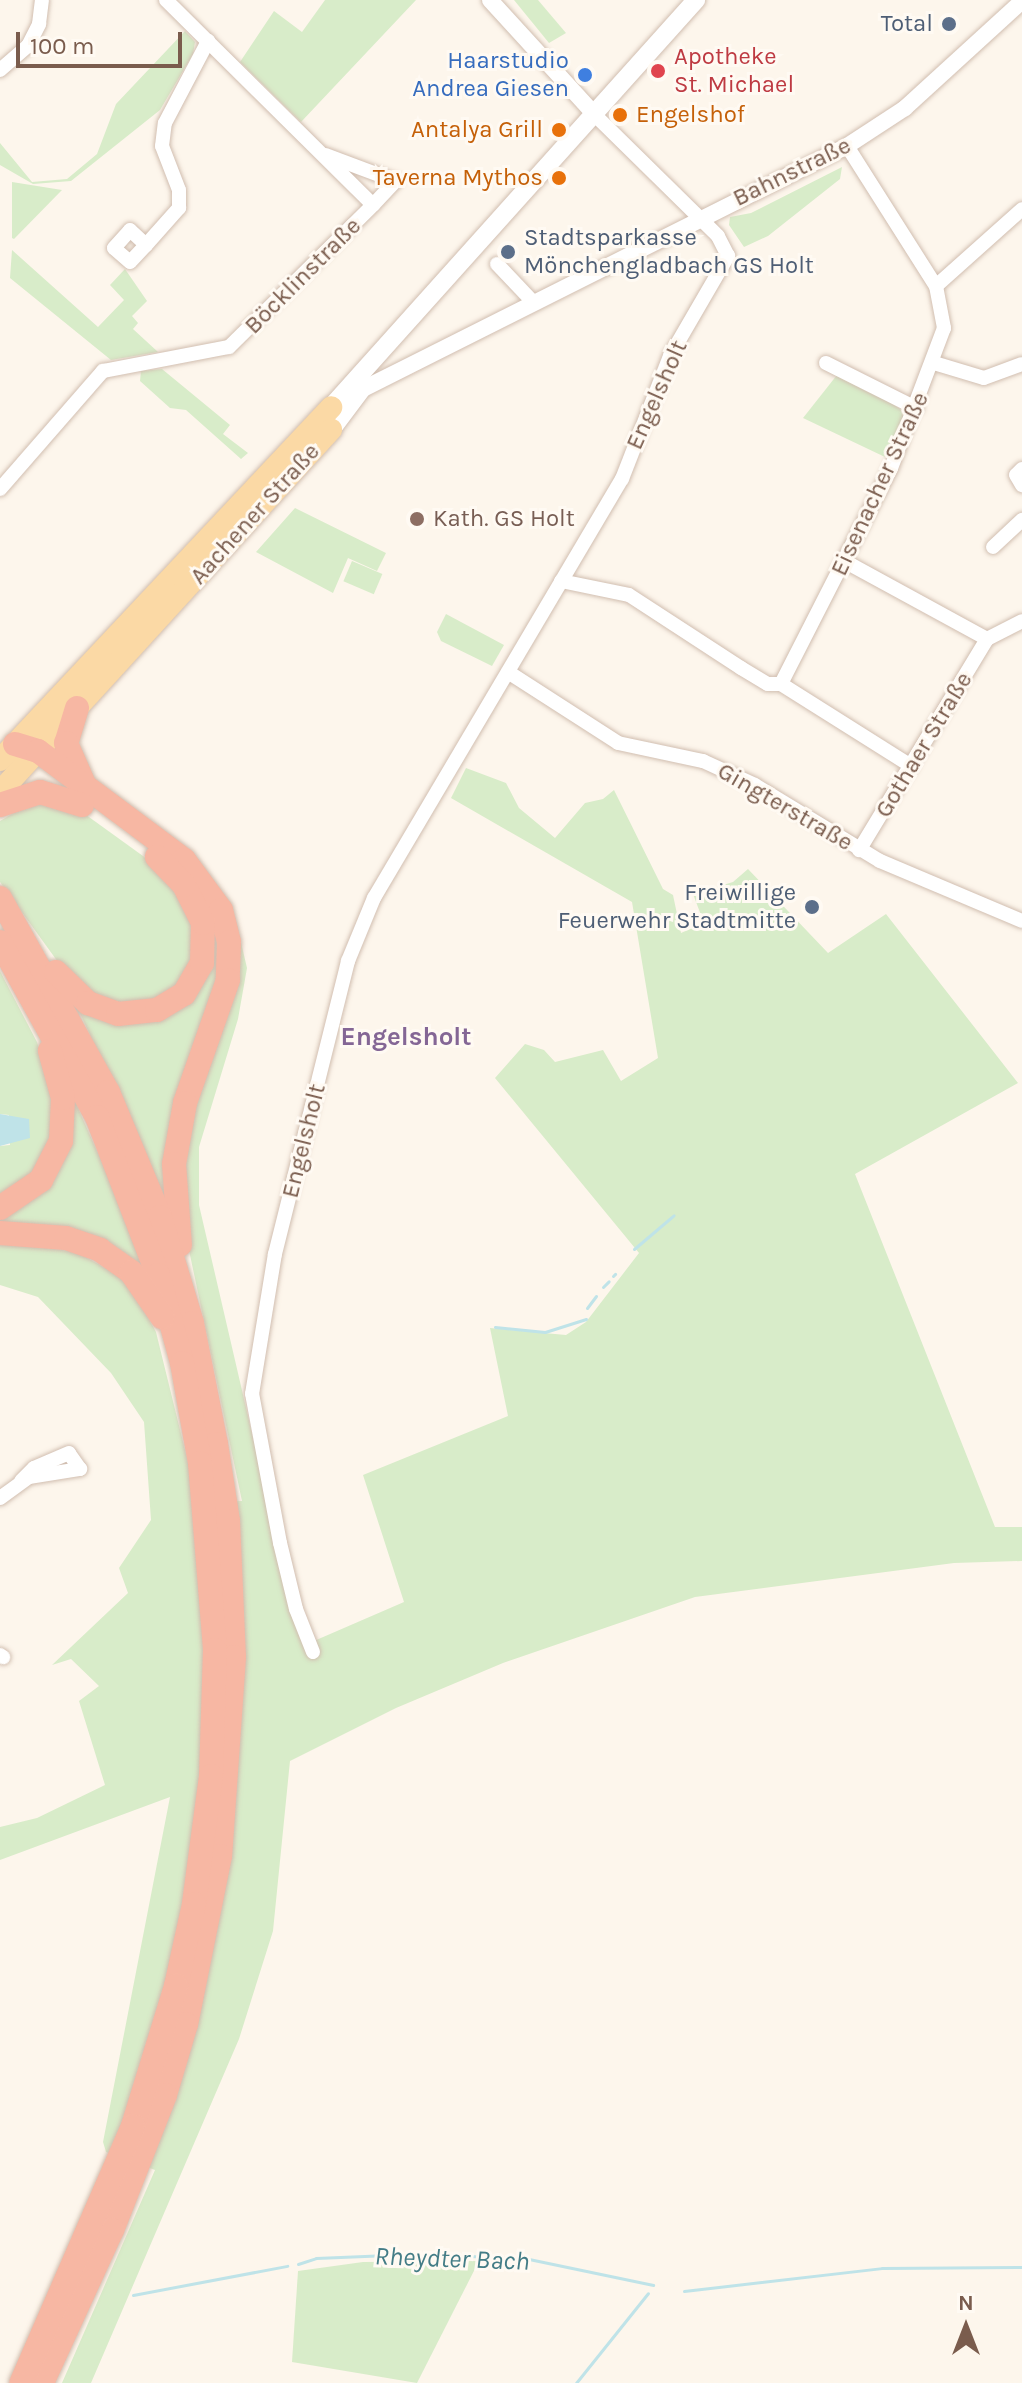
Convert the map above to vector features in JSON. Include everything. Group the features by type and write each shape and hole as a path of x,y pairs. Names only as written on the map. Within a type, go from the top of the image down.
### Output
{"highway":[{"path":"6,908 70,989 107,1012 157,1010 192,984 205,937 190,894 152,853 84,796 66,743 77,708"},
{"path":"20,754 184,860 214,897 225,924 228,980 185,1103 174,1164 192,1323 216,1444 232,1582 233,1723 220,1856 206,1938 165,2095 112,2230 42,2383"},
{"path":"0,805 40,792 84,796"},
{"path":"6,908 108,1092 160,1217 192,1323"},
{"path":"0,1208 17,1201 41,1180 56,1155 64,1127 52,1055 5,950"},
{"path":"5,950 66,1056 124,1178 182,1363 207,1519 215,1650 211,1776 194,1904 176,1986 133,2126 21,2383"},
{"path":"0,1233 66,1238 114,1257 160,1313 182,1363"}],"main road":[{"name":"Aachener Straße","path":"0,792 20,754 363,387 497,223 696,0"},
{"name":"Aachener Straße","path":"20,754 77,708 331,419 465,252 497,223"}],"street":[{"path":"0,70 28,46 39,24 42,0"},
{"path":"166,0 326,155 373,205"},
{"path":"490,0 594,114"},
{"name":"Bahnstraße","path":"363,387 697,218 847,146 905,108 1022,1"},
{"path":"146,245 179,208 179,190 162,146 165,123 208,41"},
{"name":"Engelsholt","path":"313,1652 296,1609 254,1426 255,1360 266,1296 360,927 622,479 670,356 725,269 728,256 718,236 594,114"},
{"name":"Eisenacher Straße","path":"781,684 846,562 916,408 944,328 936,286 847,146"},
{"name":"Böcklinstraße","path":"0,489 103,371 229,347 395,181 326,155"},
{"path":"936,286 1022,209"},
{"path":"497,264 534,303"},
{"path":"826,363 916,408"},
{"path":"934,363 984,378 1022,364"},
{"name":"Bahnstraße","path":"331,419 392,375"},
{"path":"1022,469 1016,475 1022,485"},
{"path":"993,547 1022,520"},
{"path":"846,562 987,639 1022,621"},
{"path":"561,581 629,595 741,668 768,684 781,684 911,766"},
{"name":"Gothaer Straße","path":"859,850 987,639"},
{"name":"Gingterstraße","path":"508,672 618,743 713,765 859,850 933,887 1022,921"},
{"path":"0,1498 21,1481"}],"green space":[{"path":"325,0 416,0 301,122 240,62 274,11 302,32"},
{"path":"514,0 538,0 566,33 549,43"},
{"path":"185,31 195,42 193,54 160,110 71,181 33,184 0,165 0,143 32,182 67,179 97,154 116,104"},
{"path":"842,167 840,179 768,236 744,247 729,225 730,217 751,213"},
{"path":"12,182 62,190 14,239 12,238"},
{"path":"12,250 98,327 124,300 110,285 125,269 147,301 132,316 138,323 133,329 158,352 111,360 10,278"},
{"path":"162,369 230,425 223,434 248,453 241,459 186,410 170,408 140,381 141,371"},
{"path":"846,373 906,413 885,457 803,418 837,375"},
{"path":"295,508 386,553 377,571 348,558 333,593 256,552"},
{"path":"352,561 382,574 374,594 343,581"},
{"path":"446,614 504,645 492,666 441,641 437,632"},
{"path":"466,768 506,783 519,808 555,838 585,803 603,799 614,790 663,889 673,895 681,933 704,923 693,894 733,882 748,869 828,953 886,914 1018,1083 855,1174 995,1527 1022,1527 1022,1561 954,1563 695,1597 503,1663 396,1708 290,1761 273,1931 239,2039 91,2383 62,2383 155,2170 106,2152 103,2142 170,1797 0,1860 0,1827 37,1818 105,1785 79,1701 99,1686 71,1659 52,1665 128,1593 119,1568 151,1520 144,1422 111,1373 38,1297 0,1285 0,1242 77,1252 128,1281 156,1332 198,1503 242,1501 186,1236 182,1157 235,917 247,968 238,1019 199,1147 199,1205 296,1623 307,1644 404,1602 363,1475 508,1416 490,1328 566,1335 586,1322 639,1253 495,1078 525,1044 544,1050 555,1062 603,1050 621,1081 658,1058 632,902 451,798"},
{"path":"37,799 82,812 143,856 166,878 192,916 197,949 186,978 161,1001 117,1007 71,980 0,882 0,821"},
{"path":"175,858 218,921 222,972 165,1199 74,1000 125,1020 205,969"},
{"path":"0,971 37,1042 55,1100 54,1126 34,1174 0,1199 0,1146 10,1145 9,1115 0,1114"},
{"path":"66,1081 124,1212 145,1275 0,1227 0,1212 31,1199"},
{"path":"479,2261 417,2383 292,2362 298,2271 363,2262"}],"water":[{"path":"0,1114 29,1119 30,1138 0,1146"}],"waterway":[{"path":"634,1249 674,1215"},
{"path":"603,1287 609,1281"},
{"path":"587,1308 596,1296"},
{"path":"495,1327 545,1332 586,1319"},
{"name":"Rheydter Bach","path":"298,2264 316,2258 413,2254 524,2258 653,2285"},
{"name":"Rheydter Bach","path":"133,2295 287,2266"},
{"name":"Rheydter Bach","path":"684,2291 882,2268 1022,2267"},
{"path":"576,2383 648,2293"}],"place":[{"name":"Total","path":"949,24"},
{"name":"Apotheke St. Michael","path":"658,71"},
{"name":"Haarstudio Andrea Giesen","path":"585,75"},
{"name":"Engelshof","path":"620,115"},
{"name":"Antalya Grill","path":"559,130"},
{"name":"Taverna Mythos","path":"559,178"},
{"name":"Stadtsparkasse Mönchengladbach GS Holt","path":"508,252"},
{"name":"Kath. GS Holt","path":"417,519"},
{"name":"Freiwillige Feuerwehr Stadtmitte","path":"812,907"}],"district":[{"name":"Engelsholt","path":"406,1037"}]}
